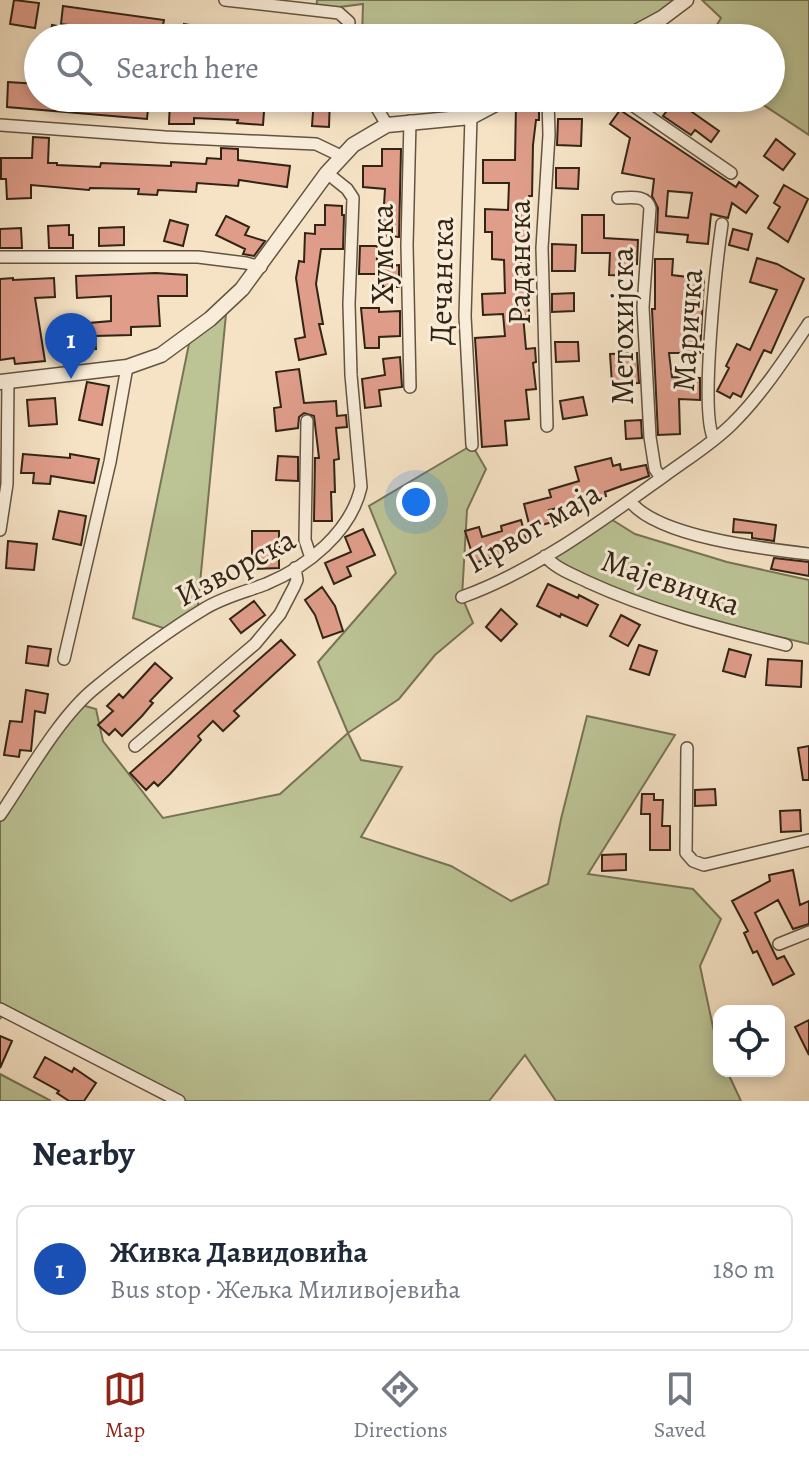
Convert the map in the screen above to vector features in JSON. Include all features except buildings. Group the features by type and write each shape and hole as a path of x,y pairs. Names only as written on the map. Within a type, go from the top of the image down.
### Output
{"street":[{"path":"225,0 339,13 349,24"},
{"path":"650,24 686,0"},
{"path":"379,112 387,125"},
{"path":"0,530 7,484 4,381 127,367 161,355 191,334 242,289 327,173 341,156 366,136 387,125 471,117 480,112"},
{"name":"Раданска","path":"547,426 542,248 548,112"},
{"path":"642,112 731,173"},
{"name":"Дечанска","path":"471,117 465,316 472,445"},
{"name":"Хумска","path":"410,121 407,245 410,387"},
{"path":"0,125 316,144 341,156"},
{"name":"Изворска","path":"0,815 52,739 93,689 205,608 226,597 268,583 311,558 331,539 358,501 361,487 351,375 349,304 353,198 327,173"},
{"name":"Метохијска","path":"618,198 643,199 650,208 643,307 650,437 655,469 661,478"},
{"name":"Маричка","path":"714,439 708,423 709,395 715,279 722,224"},
{"path":"0,257 198,257 261,267"},
{"name":"Првог маја","path":"462,597 512,577 630,501 714,439 740,415 809,323"},
{"path":"64,659 110,462 127,367"},
{"path":"307,421 305,540 311,558"},
{"name":"Првог маја","path":"630,501 648,517 701,535 736,544 809,554"},
{"name":"Мајевичка","path":"545,556 580,577 642,604 786,645"},
{"path":"135,746 269,629 297,580 295,568"},
{"path":"687,748 686,853 693,861 704,865 809,840"},
{"path":"779,944 809,932"},
{"path":"0,1009 179,1101"}],"green space":[{"path":"317,0 674,0 639,24 362,24 363,4 316,10"},
{"path":"702,0 809,0 809,135 774,112 785,112 785,24 717,24 721,18"},
{"path":"227,304 197,614 172,631 133,618 191,334"},
{"path":"472,445 486,469 467,510 462,597 473,623 435,655 399,699 348,733 318,662 396,573 369,506"},
{"path":"606,516 635,534 727,562 809,580 809,644 642,604 545,556"},
{"path":"78,704 96,709 103,741 163,818 280,794 348,733 361,760 402,767 361,837 451,866 511,901 548,884 587,716 675,735 588,874 693,889 721,919 700,966 713,1027 713,1077 730,1077 741,1101 556,1101 525,1055 489,1101 174,1101 4,1011 0,1019 0,815"},
{"path":"0,1074 51,1101 0,1101"}],"place":[{"name":"Живка Давидовића","path":"71,379"}]}
